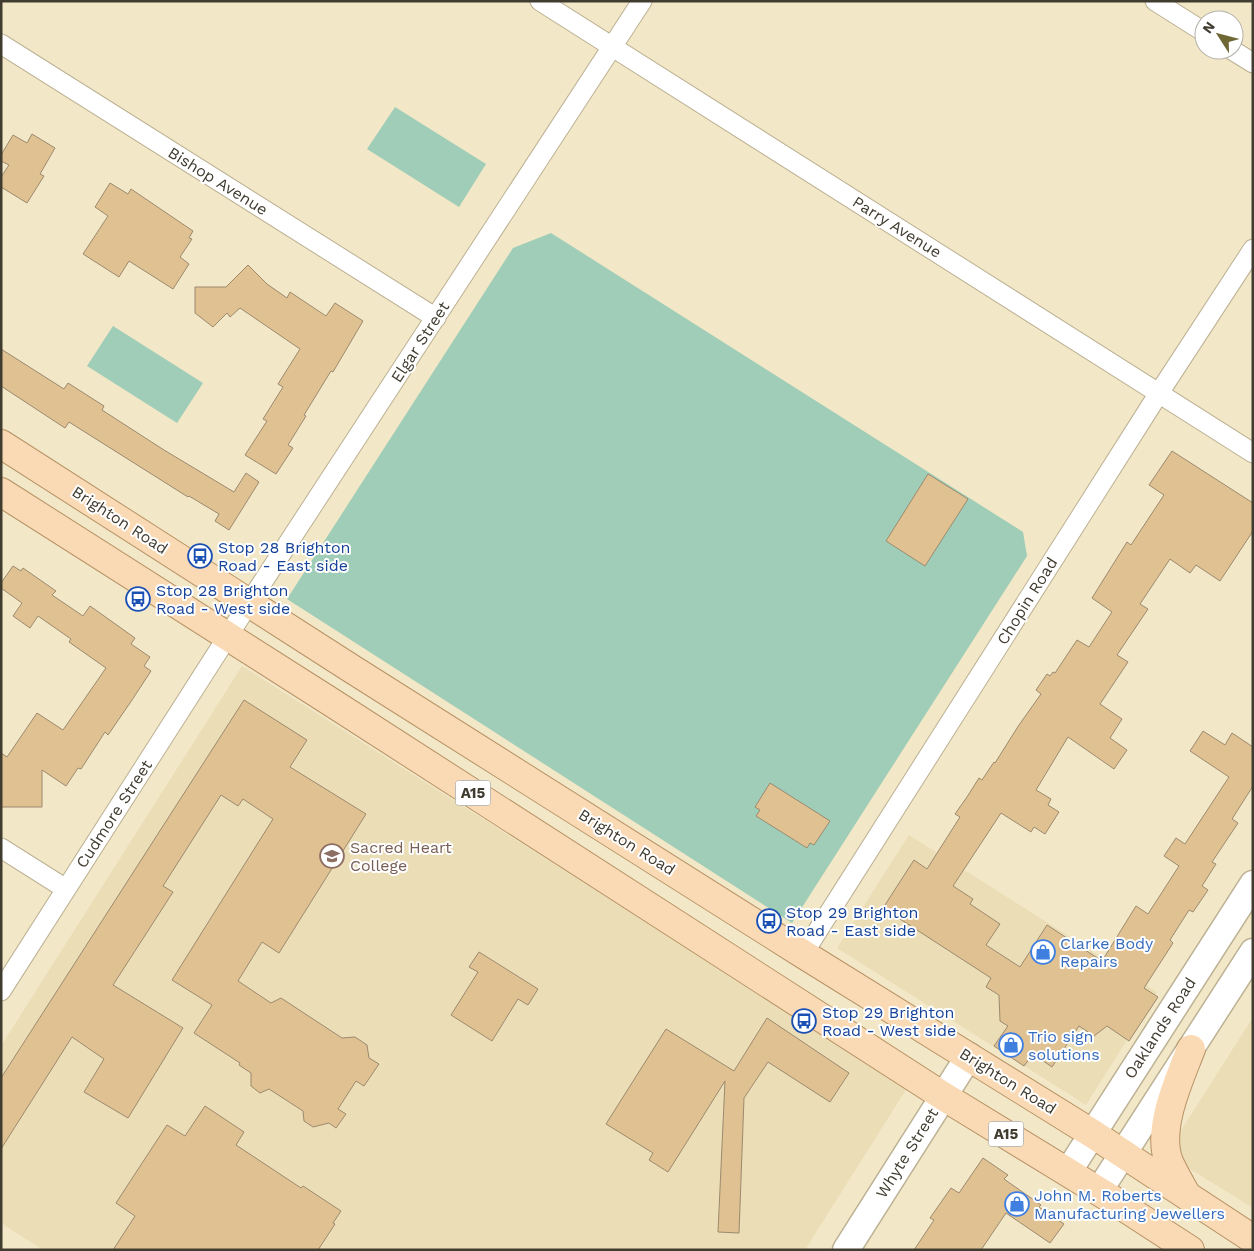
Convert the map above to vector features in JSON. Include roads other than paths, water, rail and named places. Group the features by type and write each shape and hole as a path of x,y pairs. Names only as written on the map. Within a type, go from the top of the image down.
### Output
{"main road":[{"name":"Brighton Road","path":"1,444 803,954 1093,1134 1253,1239"},
{"name":"A15","path":"1,492 944,1096 1099,1191 1190,1250"},
{"name":"Oaklands Road","path":"1068,1172 1253,884"},
{"path":"1099,1191 1253,952"},
{"path":"1187,1196 1169,1161 1165,1142 1168,1118 1175,1092 1191,1049"},
{"name":"Whyte Street","path":"846,1250 969,1056"}],"street":[{"name":"Parry Avenue","path":"540,1 1253,452"},
{"name":"Elgar Street","path":"228,637 642,1"},
{"path":"1155,1 1194,26"},
{"name":"Bishop Avenue","path":"1,44 436,318"},
{"name":"Chopin Road","path":"803,954 1159,393 1253,249"},
{"name":"Cudmore Street","path":"1,991 228,637"},
{"path":"1,848 66,889"}],"place":[{"name":"Stop 28 Brighton Road - East side","path":"200,556"},
{"name":"Stop 28 Brighton Road - West side","path":"138,599"},
{"name":"Sacred Heart College","path":"332,856"},
{"name":"Stop 29 Brighton Road - East side","path":"769,921"},
{"name":"Clarke Body Repairs","path":"1043,952"},
{"name":"Stop 29 Brighton Road - West side","path":"804,1021"},
{"name":"Trio sign solutions","path":"1011,1045"},
{"name":"John M. Roberts Manufacturing Jewellers","path":"1017,1204"}]}
